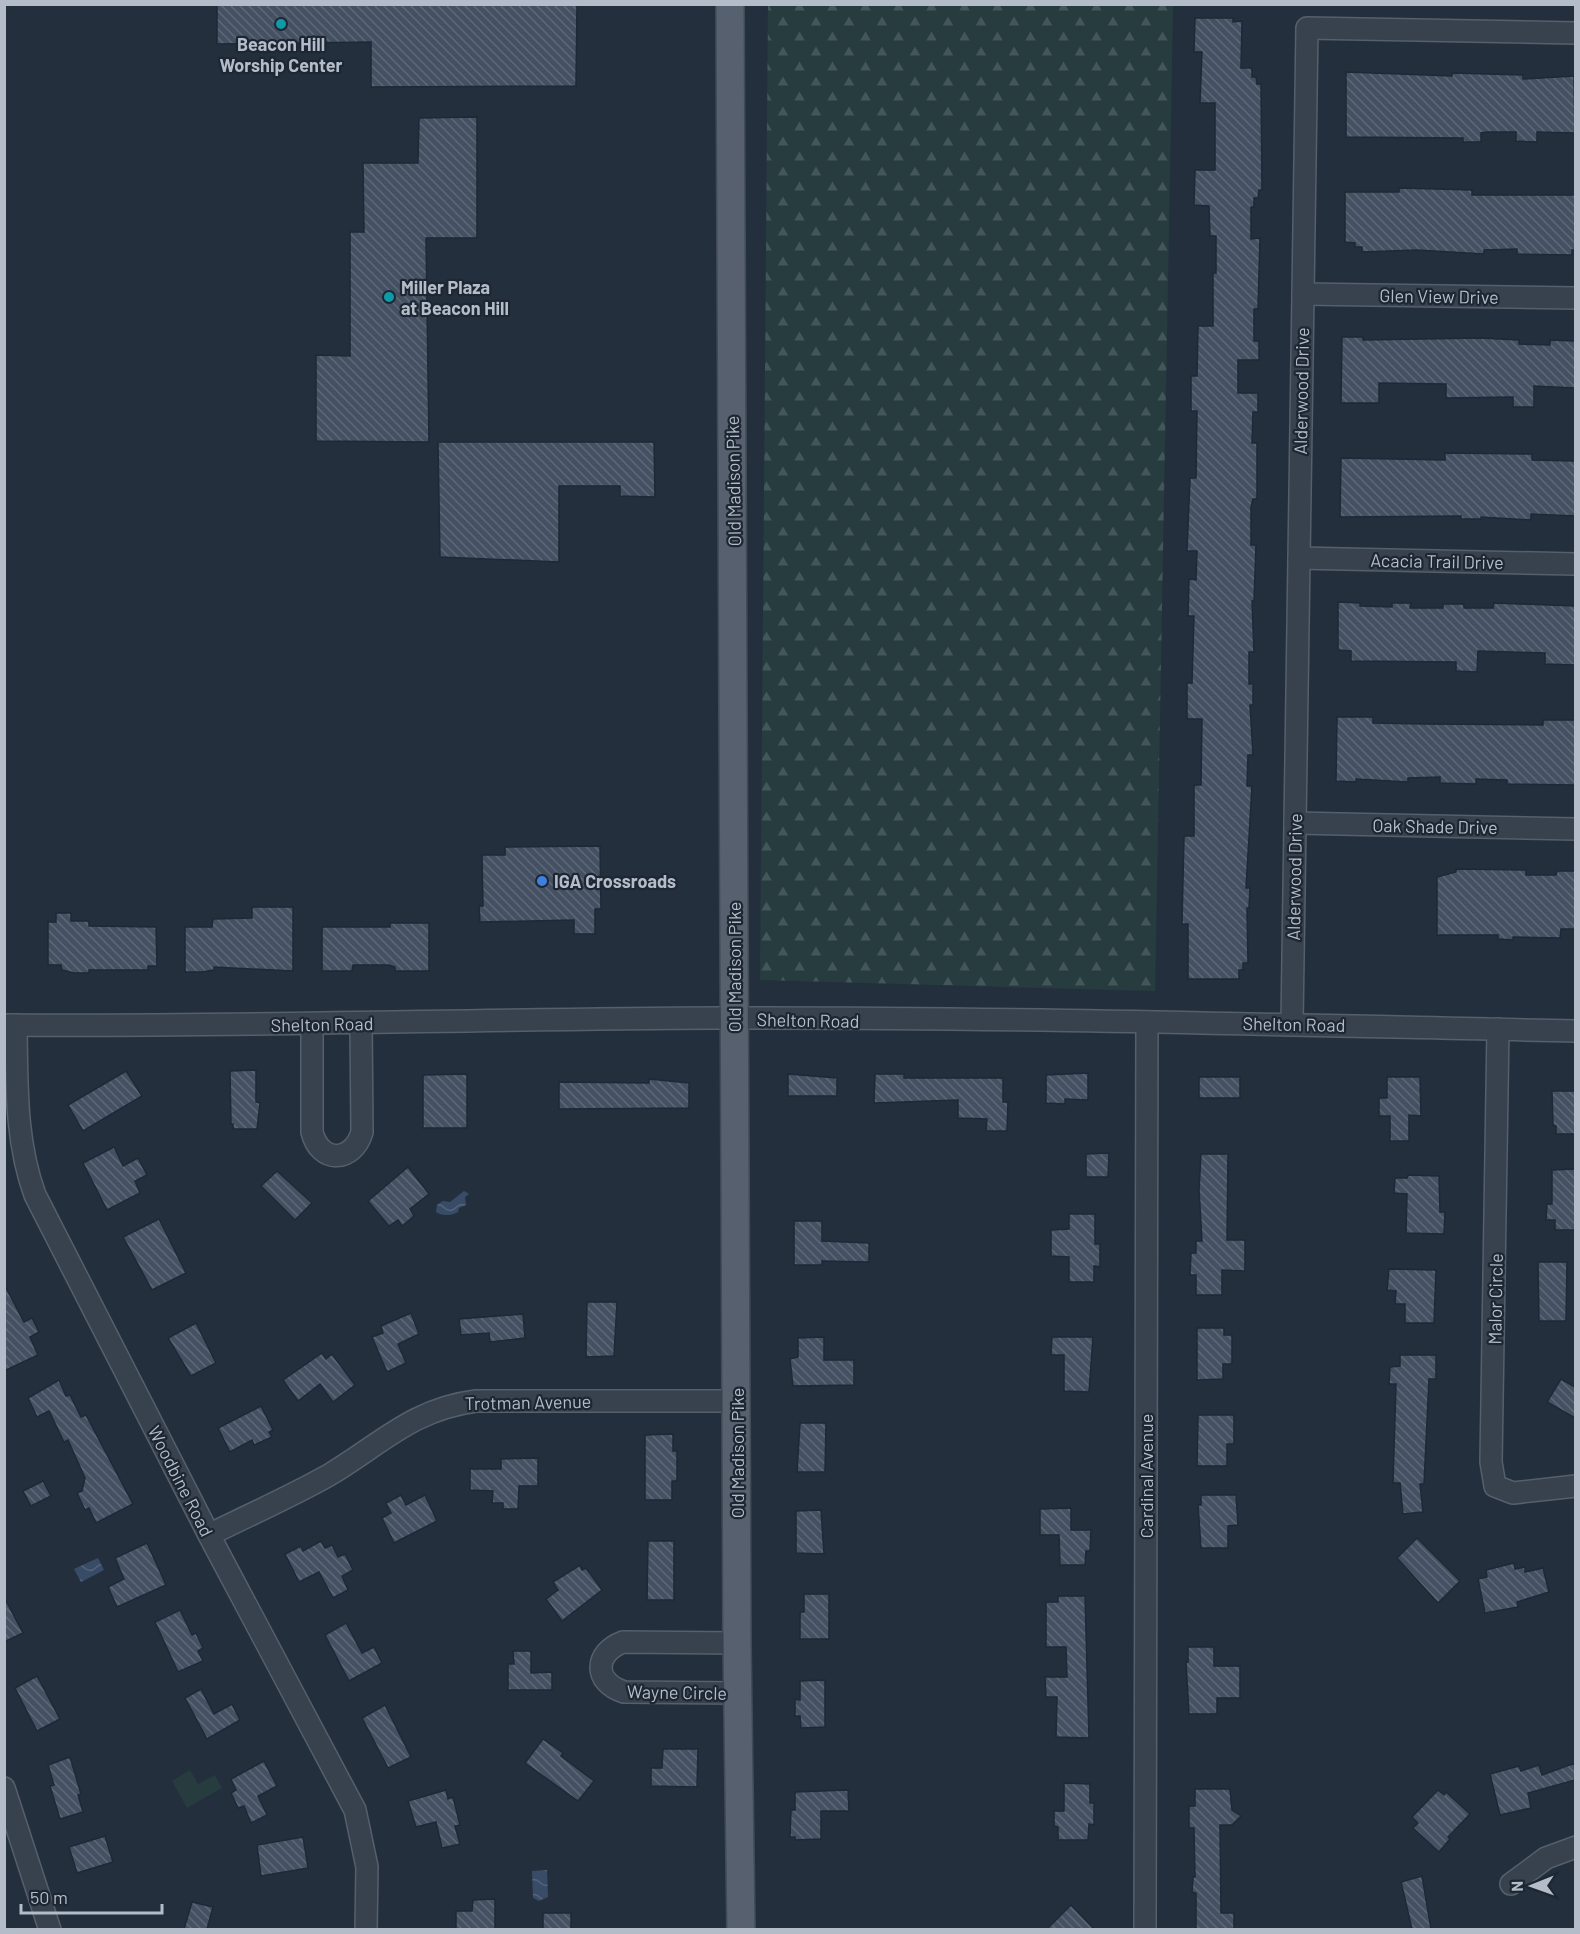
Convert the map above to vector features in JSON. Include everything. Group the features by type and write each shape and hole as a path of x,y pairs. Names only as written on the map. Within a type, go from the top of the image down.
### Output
{"main road":[{"name":"Old Madison Pike","path":"730,4 737,1693 741,1929"}],"street":[{"name":"Alderwood Drive","path":"1292,1023 1307,28 1575,33"},
{"name":"Glen View Drive","path":"1303,294 1575,298"},
{"name":"Acacia Trail Drive","path":"1299,558 1575,564"},
{"name":"Oak Shade Drive","path":"1295,823 1575,829"},
{"name":"Shelton Road","path":"10,1025 312,1025 734,1018 1292,1023 1575,1031"},
{"name":"Cardinal Avenue","path":"1145,1929 1147,1022"},
{"path":"312,1025 312,1132 316,1146 326,1154 339,1156 348,1153 358,1144 362,1132 361,1024"},
{"name":"Woodbine Road","path":"10,1025 24,1165 35,1195 209,1534 355,1810 367,1867 366,1929"},
{"name":"Malor Circle","path":"1497,1029 1491,1462 1495,1486 1513,1493 1575,1486"},
{"name":"Trotman Avenue","path":"209,1534 302,1490 346,1464 392,1431 453,1404 476,1401 737,1401"},
{"name":"Wayne Circle","path":"737,1643 623,1641 611,1646 603,1655 601,1669 606,1682 613,1689 624,1692 737,1693"},
{"path":"4,1788 50,1929"},
{"path":"1510,1884 1546,1858 1575,1847"}],"green space":[{"path":"768,5 1173,5 1155,991 760,980"},
{"path":"190,1770 198,1784 215,1775 222,1788 187,1808 172,1781"}],"water":[{"path":"464,1191 469,1194 465,1197 466,1205 459,1208 458,1212 447,1215 436,1212 437,1205 443,1201 450,1202"},
{"path":"98,1558 104,1570 81,1582 74,1569"},
{"path":"547,1870 548,1897 539,1901 533,1898 532,1871"}],"building":[{"path":"217,4 577,4 576,86 371,87 371,42 217,44"},
{"path":"1195,18 1233,18 1233,22 1242,21 1241,68 1252,68 1252,77 1256,77 1257,84 1261,84 1262,190 1259,190 1258,198 1254,198 1254,207 1251,207 1251,239 1260,238 1258,309 1254,309 1254,341 1259,341 1259,360 1238,360 1238,393 1258,393 1258,412 1253,412 1252,443 1257,443 1257,499 1253,499 1251,507 1251,545 1256,545 1254,601 1252,601 1254,652 1249,652 1249,684 1253,684 1253,705 1250,705 1253,755 1248,755 1247,786 1252,786 1246,888 1250,888 1249,908 1247,908 1248,963 1243,963 1243,970 1239,970 1239,979 1188,979 1188,924 1182,924 1184,836 1194,836 1194,785 1201,785 1202,719 1187,719 1187,683 1192,683 1194,616 1188,616 1189,579 1196,580 1197,551 1187,551 1190,478 1196,478 1197,411 1191,411 1191,376 1197,376 1198,326 1213,326 1213,273 1216,273 1216,236 1210,236 1209,206 1194,205 1195,170 1215,170 1215,103 1200,103 1202,52 1194,52"},
{"path":"1346,72 1452,76 1452,73 1523,75 1523,79 1574,76 1575,133 1537,132 1537,142 1516,141 1516,132 1481,133 1481,142 1463,142 1463,138 1346,137"},
{"name":"Miller Plaza at Beacon Hill","path":"477,117 477,238 426,238 429,442 316,441 316,355 350,356 350,232 364,232 363,163 418,163 419,118"},
{"path":"1399,188 1472,190 1472,195 1575,195 1575,250 1572,250 1572,255 1517,254 1517,249 1484,250 1484,254 1417,250 1362,252 1362,247 1355,247 1355,243 1345,242 1345,192 1399,192"},
{"path":"1342,337 1363,337 1363,340 1481,338 1519,340 1519,344 1550,345 1550,340 1575,341 1575,388 1534,386 1534,407 1513,407 1513,397 1446,398 1446,384 1379,383 1379,403 1341,403"},
{"path":"438,442 654,442 655,497 620,496 620,486 559,486 559,562 440,557"},
{"path":"1445,453 1532,454 1532,460 1575,461 1575,516 1531,514 1531,520 1481,517 1481,519 1461,519 1461,516 1340,517 1341,458 1445,460"},
{"path":"1338,602 1360,603 1360,606 1392,607 1392,603 1411,603 1410,608 1443,608 1443,604 1464,604 1464,608 1493,608 1494,603 1575,606 1575,665 1545,664 1545,653 1478,651 1477,672 1456,671 1456,662 1351,661 1351,651 1338,650"},
{"path":"1337,717 1373,717 1373,723 1425,724 1543,725 1543,720 1575,720 1575,785 1507,784 1507,780 1476,779 1476,784 1440,783 1440,777 1408,778 1408,782 1356,779 1356,782 1336,781"},
{"name":"IGA Crossroads","path":"600,846 601,909 595,909 595,934 574,934 574,920 480,922 479,906 483,906 482,855 505,855 505,847"},
{"path":"1456,869 1526,870 1526,875 1556,875 1557,871 1575,871 1575,929 1561,929 1560,938 1513,937 1513,940 1498,939 1498,935 1437,935 1437,877 1456,872"},
{"path":"252,907 293,907 293,971 214,967 214,970 185,972 185,927 212,927 213,919 252,918"},
{"path":"56,913 71,913 71,921 89,921 89,926 156,927 157,966 148,966 148,970 89,970 89,973 74,973 62,970 61,965 48,965 48,922 56,922"},
{"path":"390,923 429,923 429,971 395,971 395,967 389,965 353,965 352,971 322,971 322,927 390,927"},
{"path":"256,1070 256,1102 260,1103 257,1129 233,1129 230,1071"},
{"path":"126,1071 142,1096 83,1131 68,1105"},
{"path":"1088,1073 1088,1100 1065,1099 1065,1104 1046,1103 1046,1075"},
{"path":"467,1074 467,1128 423,1128 423,1075"},
{"path":"788,1074 837,1078 837,1096 788,1096"},
{"path":"875,1074 904,1074 904,1078 1003,1078 1003,1102 1008,1102 1007,1131 986,1131 987,1119 958,1118 958,1100 874,1103"},
{"path":"1199,1077 1240,1077 1240,1098 1199,1098"},
{"path":"1387,1077 1420,1077 1421,1116 1409,1115 1409,1141 1390,1141 1390,1116 1379,1116 1379,1098 1387,1098"},
{"path":"649,1079 689,1083 689,1108 559,1109 559,1082 649,1083"},
{"path":"1552,1091 1575,1091 1575,1134 1556,1134 1556,1126 1553,1125"},
{"path":"114,1147 123,1166 138,1158 147,1175 135,1181 140,1193 107,1210 83,1163"},
{"path":"1109,1153 1108,1177 1086,1177 1086,1154"},
{"path":"1201,1154 1228,1154 1227,1240 1245,1240 1245,1271 1222,1270 1222,1295 1196,1295 1196,1275 1190,1275 1191,1253 1196,1253 1196,1241 1202,1241 1199,1190"},
{"path":"408,1167 429,1194 410,1209 414,1216 402,1226 398,1220 389,1226 368,1201"},
{"path":"1575,1169 1575,1230 1555,1230 1555,1220 1546,1220 1547,1204 1552,1204 1552,1170"},
{"path":"277,1171 312,1203 295,1220 261,1186"},
{"path":"1408,1175 1439,1176 1440,1212 1445,1212 1444,1234 1406,1233 1407,1194 1394,1193 1395,1178 1407,1178"},
{"path":"1069,1214 1095,1214 1095,1244 1100,1244 1100,1267 1094,1266 1094,1282 1069,1282 1069,1257 1051,1256 1051,1230 1069,1229"},
{"path":"159,1219 186,1273 152,1290 123,1237"},
{"path":"794,1221 822,1221 822,1241 869,1243 869,1262 822,1261 822,1265 794,1265"},
{"path":"1538,1262 1567,1262 1566,1321 1539,1321"},
{"path":"1389,1269 1436,1270 1434,1323 1405,1323 1405,1304 1395,1304 1396,1291 1387,1290"},
{"path":"4,1284 24,1322 32,1318 39,1332 30,1337 38,1355 4,1371"},
{"path":"587,1302 617,1302 614,1356 586,1357"},
{"path":"411,1313 419,1334 398,1344 406,1363 387,1372 372,1337 383,1333 381,1326"},
{"path":"523,1314 525,1338 490,1342 489,1333 461,1335 459,1319"},
{"path":"196,1323 216,1363 191,1376 168,1338"},
{"path":"1197,1328 1224,1328 1224,1335 1232,1335 1232,1364 1223,1364 1223,1379 1197,1380"},
{"path":"824,1337 824,1360 854,1360 854,1385 793,1386 790,1359 798,1357 798,1338"},
{"path":"1052,1337 1093,1337 1089,1392 1064,1391 1064,1355 1051,1355"},
{"path":"322,1353 326,1359 332,1354 355,1385 333,1402 320,1384 298,1401 283,1380"},
{"path":"1400,1355 1436,1355 1436,1379 1429,1379 1424,1484 1420,1484 1423,1512 1403,1514 1400,1483 1393,1483 1396,1384 1389,1384 1390,1367 1400,1366"},
{"path":"1561,1379 1575,1387 1575,1418 1547,1402"},
{"path":"59,1380 66,1396 70,1395 81,1417 86,1415 133,1504 96,1523 89,1508 85,1510 77,1493 82,1491 85,1478 68,1440 64,1442 49,1411 37,1417 28,1398"},
{"path":"261,1406 273,1430 269,1432 272,1437 254,1445 252,1440 230,1452 218,1428"},
{"path":"1198,1415 1234,1415 1234,1444 1227,1444 1227,1466 1197,1466"},
{"path":"800,1423 826,1423 825,1472 797,1472"},
{"path":"673,1434 673,1451 677,1451 677,1481 672,1481 672,1500 645,1500 645,1435"},
{"path":"538,1458 538,1486 519,1486 518,1509 503,1509 503,1503 492,1503 493,1491 470,1490 470,1469 501,1469 501,1459"},
{"path":"43,1481 51,1496 31,1506 23,1491"},
{"path":"401,1495 406,1505 425,1495 437,1521 394,1543 382,1518 391,1513 386,1503"},
{"path":"1201,1495 1236,1495 1238,1525 1228,1526 1228,1548 1201,1548 1198,1505 1201,1505"},
{"path":"1071,1508 1071,1530 1091,1530 1090,1551 1086,1551 1085,1565 1060,1565 1059,1535 1040,1535 1040,1509"},
{"path":"821,1510 824,1554 796,1553 796,1511"},
{"path":"1417,1538 1460,1581 1438,1603 1397,1558"},
{"path":"321,1541 325,1548 332,1545 338,1557 345,1554 353,1570 342,1576 348,1590 333,1598 319,1572 299,1582 285,1554 301,1546 303,1551"},
{"path":"648,1541 674,1541 674,1600 647,1600"},
{"path":"147,1543 166,1585 117,1607 108,1587 124,1579 115,1558"},
{"path":"1514,1563 1515,1569 1525,1567 1525,1572 1543,1568 1549,1592 1517,1602 1518,1607 1485,1613 1478,1579 1487,1577 1486,1570"},
{"path":"580,1565 582,1570 586,1568 602,1590 562,1621 546,1599 558,1590 553,1582"},
{"path":"804,1594 829,1594 829,1639 800,1639 800,1612 804,1612"},
{"path":"1058,1596 1085,1596 1089,1738 1056,1737 1057,1697 1046,1697 1045,1677 1067,1677 1066,1647 1046,1647 1046,1602 1058,1602"},
{"path":"4,1597 23,1633 4,1642"},
{"path":"180,1610 192,1635 196,1633 203,1648 198,1651 203,1661 178,1672 155,1622"},
{"path":"346,1623 362,1653 374,1647 382,1663 349,1681 325,1635"},
{"path":"1188,1647 1214,1647 1214,1666 1240,1666 1240,1698 1217,1698 1217,1714 1189,1714 1186,1662 1188,1662"},
{"path":"513,1651 531,1651 531,1673 552,1672 552,1690 508,1690 508,1664 514,1664"},
{"path":"37,1676 60,1719 37,1731 15,1688"},
{"path":"825,1680 825,1727 801,1728 800,1716 795,1716 795,1699 800,1700 800,1681"},
{"path":"201,1689 214,1714 232,1704 240,1720 207,1739 185,1698"},
{"path":"385,1705 411,1757 388,1768 362,1718"},
{"path":"543,1739 563,1753 561,1756 594,1781 578,1801 525,1763"},
{"path":"663,1749 698,1749 697,1787 651,1786 651,1768 662,1768"},
{"path":"70,1757 81,1794 78,1795 83,1812 60,1819 50,1786 54,1785 48,1765"},
{"path":"264,1761 277,1786 258,1796 267,1815 251,1823 244,1806 238,1808 231,1793 236,1790 231,1779"},
{"path":"1575,1763 1575,1780 1528,1793 1531,1808 1500,1815 1490,1774 1519,1766 1521,1771 1539,1765 1542,1775"},
{"path":"1064,1783 1090,1784 1090,1803 1094,1803 1094,1825 1089,1824 1088,1840 1058,1840 1058,1827 1054,1826 1054,1811 1064,1811"},
{"path":"1195,1789 1230,1789 1232,1810 1241,1816 1232,1825 1220,1825 1221,1913 1234,1913 1234,1929 1196,1929 1196,1893 1192,1892 1193,1877 1195,1877 1194,1828 1189,1828 1189,1806 1195,1806"},
{"path":"446,1790 448,1799 453,1797 460,1825 455,1826 460,1844 442,1848 436,1822 416,1827 408,1801"},
{"path":"848,1790 849,1811 821,1811 821,1839 795,1840 795,1837 790,1837 791,1810 795,1810 795,1792"},
{"path":"1438,1790 1444,1795 1446,1792 1470,1814 1448,1837 1450,1839 1439,1852 1413,1828 1418,1823 1412,1817"},
{"path":"105,1836 113,1862 77,1873 69,1847"},
{"path":"303,1837 308,1868 261,1876 257,1845"},
{"path":"1422,1876 1431,1929 1412,1929 1401,1882"},
{"path":"495,1899 495,1929 456,1929 456,1911 472,1911 473,1900"},
{"path":"192,1902 213,1907 207,1929 184,1929"},
{"path":"1071,1905 1094,1929 1047,1929"},
{"path":"543,1913 571,1913 571,1929 543,1929"}],"place":[{"name":"Beacon Hill Worship Center","path":"281,24"},
{"name":"Miller Plaza at Beacon Hill","path":"389,297"},
{"name":"IGA Crossroads","path":"542,881"}]}
